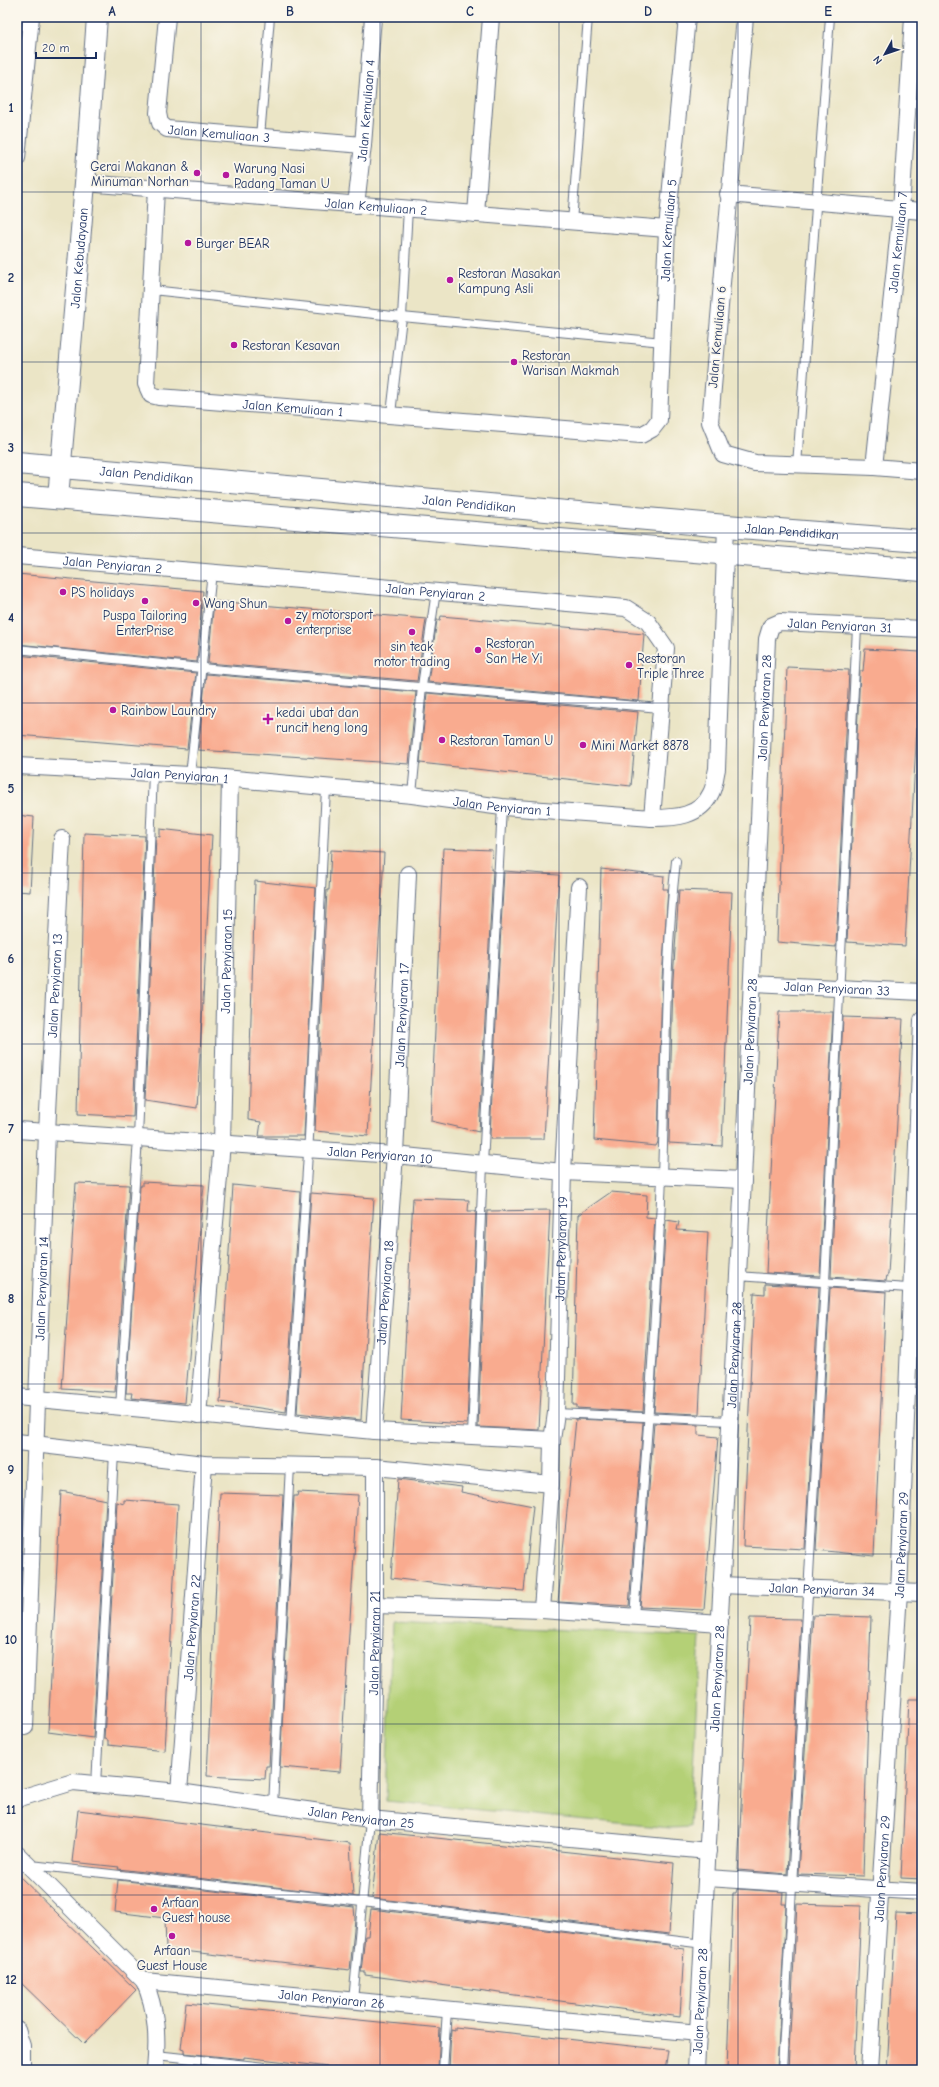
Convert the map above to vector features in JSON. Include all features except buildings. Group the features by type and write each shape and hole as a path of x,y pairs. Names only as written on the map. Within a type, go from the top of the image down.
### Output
{"main road":[{"name":"Jalan Pendidikan","path":"17,463 726,526 922,541"},
{"path":"17,495 922,570"}],"street":[{"path":"17,156 31,17"},
{"name":"Jalan Kebudayaan","path":"58,498 85,183 97,17"},
{"name":"Jalan Kemuliaan 3","path":"167,17 158,112 160,123 167,129 363,145"},
{"name":"Jalan Kemuliaan 4","path":"356,204 363,145 372,17"},
{"path":"476,214 491,17"},
{"name":"Jalan Kemuliaan 5","path":"641,435 652,429 659,420 664,342 667,229 687,17"},
{"name":"Jalan Kemuliaan 6","path":"745,17 728,194 710,422 724,454 755,463 874,467 922,471"},
{"name":"Jalan Kemuliaan 7","path":"874,467 901,210 913,17"},
{"name":"Jalan Kemuliaan 2","path":"85,183 667,229"},
{"name":"Jalan Kemuliaan 1","path":"156,189 146,384 151,395 159,397 392,414 641,435"},
{"path":"728,194 922,211"},
{"name":"Jalan Penyiaran 1","path":"17,766 190,774 230,779 412,795 502,807 652,818 676,818 699,809 712,793 717,769 726,526"},
{"name":"Jalan Penyiaran 2","path":"17,556 626,608 648,622 666,648 652,818"},
{"name":"Jalan Penyiaran 31","path":"767,639 771,626 780,622 857,627 922,629"},
{"name":"Jalan Penyiaran 28","path":"696,2070 704,1944 743,1180 767,639"},
{"name":"Jalan Penyiaran 15","path":"198,1415 222,1143 230,779"},
{"name":"Jalan Penyiaran 13","path":"47,1132 62,839"},
{"name":"Jalan Penyiaran 17","path":"395,1155 408,874"},
{"name":"Jalan Penyiaran 19","path":"542,1610 551,1484 552,1440 556,1414 563,1172 579,887"},
{"name":"Jalan Penyiaran 33","path":"752,984 922,992"},
{"name":"Jalan Penyiaran 29","path":"869,2070 917,1289 922,1020"},
{"name":"Jalan Penyiaran 10","path":"17,1130 395,1155 563,1172 743,1180"},
{"name":"Jalan Penyiaran 14","path":"24,1727 47,1132"},
{"name":"Jalan Penyiaran 18","path":"374,1431 395,1155"},
{"path":"17,1397 374,1431 552,1440"},
{"path":"17,1442 204,1464 375,1466 551,1484"},
{"name":"Jalan Penyiaran 22","path":"179,1792 204,1464"},
{"name":"Jalan Penyiaran 21","path":"370,1819 375,1605 375,1466"},
{"name":"Jalan Penyiaran 34","path":"722,1585 922,1593"},
{"path":"375,1605 542,1610 720,1623"},
{"name":"Jalan Penyiaran 25","path":"17,1799 73,1782 179,1792 370,1819 708,1851"},
{"path":"22,1860 144,1981 152,2000 156,2015 155,2063"},
{"path":"707,1878 922,1892"},
{"name":"Jalan Penyiaran 26","path":"144,1981 699,2033"},
{"path":"17,2030 22,2046 22,2070"}],"lane":[{"path":"260,137 270,17"},
{"path":"572,222 588,17"},
{"path":"797,465 815,202 830,17"},
{"path":"392,414 402,317 408,208"},
{"path":"152,290 402,317 664,342"},
{"path":"190,774 212,572"},
{"path":"412,795 422,686 436,591"},
{"path":"782,2070 807,1588 825,1282 857,627"},
{"path":"17,649 201,668 422,686 660,708"},
{"path":"120,1407 138,1138 153,773"},
{"path":"291,1424 308,1150 326,788"},
{"path":"472,1436 483,1164 502,807"},
{"path":"634,1617 648,1418 662,1177 671,907 676,861"},
{"path":"737,1276 917,1289"},
{"path":"556,1414 730,1421"},
{"path":"96,1785 114,1453"},
{"path":"274,1806 290,1465"},
{"path":"353,2001 370,1819"},
{"path":"22,1860 704,1944"},
{"path":"443,2070 447,2010"},
{"path":"155,2063 292,2070"}],"green space":[{"path":"392,1622 700,1636 690,1827 671,1828 386,1801"}],"place":[{"name":"Gerai Makanan & Minuman Norhan","path":"197,173"},
{"name":"Warung Nasi Padang Taman U","path":"226,175"},
{"name":"Burger BEAR","path":"188,243"},
{"name":"Restoran Masakan Kampung Asli","path":"450,280"},
{"name":"Restoran Kesavan","path":"234,345"},
{"name":"Restoran Warisan Makmah","path":"514,362"},
{"name":"PS holidays","path":"63,592"},
{"name":"Puspa Tailoring EnterPrise","path":"145,601"},
{"name":"Wang Shun","path":"196,603"},
{"name":"zy motorsport enterprise","path":"288,621"},
{"name":"sin teak motor trading","path":"412,632"},
{"name":"Restoran San He Yi","path":"478,650"},
{"name":"Restoran Triple Three","path":"629,665"},
{"name":"Rainbow Laundry","path":"113,710"},
{"name":"kedai ubat dan runcit heng long","path":"268,719"},
{"name":"Restoran Taman U","path":"442,740"},
{"name":"Mini Market 8878","path":"583,745"},
{"name":"Arfaan Guest house","path":"154,1909"},
{"name":"Arfaan Guest House","path":"172,1936"}]}
